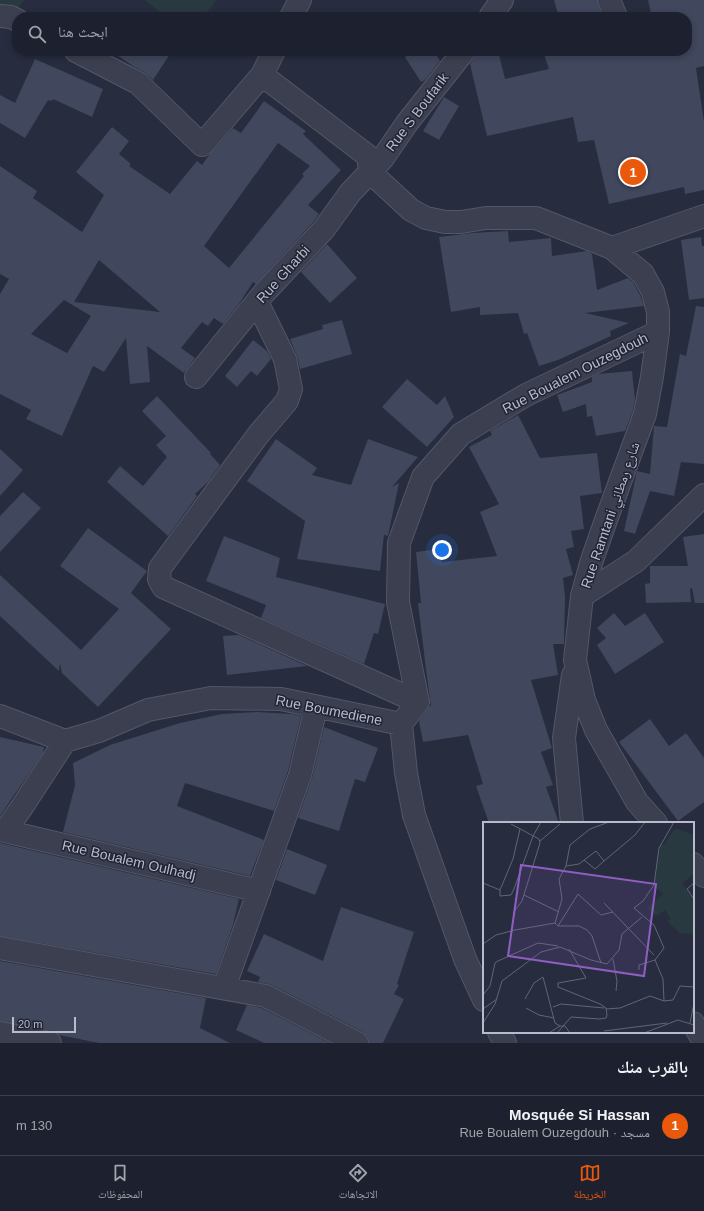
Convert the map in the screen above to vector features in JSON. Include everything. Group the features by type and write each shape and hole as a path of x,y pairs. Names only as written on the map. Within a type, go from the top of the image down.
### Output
{"street":[{"path":"294,12 300,0"},
{"path":"494,12 502,0"},
{"path":"609,0 614,12"},
{"path":"0,16 12,18"},
{"path":"86,56 138,83 202,145 262,75 272,56"},
{"name":"Rue S Boufarik","path":"374,162 460,56"},
{"name":"Rue Boualem Ouzegdouh","path":"262,75 374,162 411,210 426,218 461,222 486,218 536,218 612,248 643,274 654,292 658,312 658,332 526,395 461,434 423,477 399,543 398,602 418,702"},
{"name":"Rue Gharbi","path":"196,377 257,302 324,229 374,162"},
{"path":"612,248 704,216"},
{"path":"257,302 286,359 291,389 287,401 258,435 160,568 159,580 163,587 418,702"},
{"name":"Rue Ramtani شارع رمطاني","path":"655,822 637,802 596,730 584,700 576,660 582,596 606,520 645,414 658,332"},
{"path":"582,596 636,561 704,495"},
{"path":"572,822 564,738 576,660"},
{"name":"Rue Boumediene","path":"65,741 99,731 148,710 211,698 281,699 402,724 418,702"},
{"path":"224,988 300,775 316,707"},
{"path":"0,716 65,741 22,807 2,831"},
{"path":"402,724 406,773 414,815 463,951 483,998"},
{"name":"Rue Boualem Oulhadj","path":"2,831 259,891"},
{"path":"694,865 704,876"},
{"path":"0,948 266,996 357,1043"},
{"path":"694,1025 704,1042"},
{"path":"0,1033 50,1043"},
{"path":"500,1033 505,1043"}],"shaded area":[{"path":"0,0 24,0 15,12 12,12 11,17 0,16"},
{"path":"145,0 216,0 207,12 160,12"}],"building":[{"path":"554,0 597,0 601,12 558,12"},
{"path":"648,0 704,0 704,66 696,68 704,122 704,190 685,194 684,187 609,204 594,140 578,142 573,117 487,136 470,64 475,56 499,56 505,79 549,69 545,56 692,56 692,12 651,12"},
{"path":"118,56 169,56 153,80 144,72"},
{"path":"437,56 440,61 425,80 421,82 405,57"},
{"path":"35,59 103,89 92,117 53,99 52,101 48,100 25,138 0,123 0,95 15,103"},
{"path":"444,97 459,106 439,140 423,131"},
{"path":"264,101 306,131 303,134 341,170 308,205 319,214 314,221 256,284 253,282 239,304 223,324 214,318 208,326 202,322 181,348 195,358 184,373 147,346 150,382 130,384 126,338 104,372 93,366 62,436 26,419 31,410 0,394 0,294 9,279 0,274 0,166 37,191 33,198 82,232 104,195 76,172 112,127 129,141 119,154 131,164 129,166 170,194 197,161 202,165 233,128 241,133","holes":["278,143 310,166 302,174 304,176 229,268 204,246","99,260 160,312 74,302","64,300 91,316 67,353 31,334"]},
{"path":"508,231 509,242 551,238 552,256 587,251 592,254 597,290 628,278 633,282 644,306 585,313 629,323 610,331 611,336 558,360 539,366 527,333 524,334 518,313 480,315 480,307 451,312 439,237"},
{"path":"701,237 702,246 704,246 704,298 689,300 681,240"},
{"path":"327,244 357,278 330,303 301,272"},
{"path":"696,306 704,307 704,464 681,462 674,496 650,491 635,534 624,531 637,471 650,474 654,426 667,427 680,354 686,356"},
{"path":"342,320 352,354 300,369 297,356 290,339 323,329 322,325"},
{"path":"253,340 267,351 271,359 257,376 251,371 237,387 225,376"},
{"path":"632,371 635,400 633,411 625,431 596,436 592,416 587,417 586,404 563,412 557,395 592,382 592,377 598,374"},
{"path":"407,379 437,405 445,396 454,417 427,447 382,407"},
{"path":"157,396 211,453 210,454 220,465 208,482 195,494 197,496 168,536 107,482 120,466 143,486 167,457 156,445 166,436 142,411"},
{"path":"518,415 540,458 597,453 602,493 580,496 584,529 571,531 574,547 566,549 573,575 563,578 565,596 564,644 553,644 558,675 531,680 552,748 541,752 553,785 546,787 559,822 489,822 476,786 483,784 468,735 423,742 419,721 431,706 418,603 421,603 416,552 440,549 442,562 497,556 480,512 499,504 469,447 492,435 490,431"},
{"path":"276,439 317,468 312,475 351,485 368,439 418,457 392,487 399,483 388,536 384,535 380,571 297,559 305,521 247,481"},
{"path":"0,449 23,470 0,496"},
{"path":"23,492 41,508 0,552 0,516"},
{"path":"88,528 147,571 131,593 171,629 98,707 62,673 60,663 59,671 0,616 0,575 81,650 119,609 60,566"},
{"path":"704,534 704,603 695,603 692,588 690,589 691,602 646,603 645,584 650,583 650,566 688,566 683,537"},
{"path":"224,536 280,558 276,577 385,604 378,634 374,633 364,664 261,618 266,605 206,581"},
{"path":"614,613 625,626 645,613 664,642 615,674 597,645 606,638 597,628"},
{"path":"239,635 307,666 227,675 223,636"},
{"path":"257,712 301,716 288,771 274,811 185,783 177,806 264,840 250,876 63,832 75,785 73,763 110,745 180,723 222,714"},
{"path":"650,719 669,746 686,733 704,758 704,802 678,821 619,742"},
{"path":"324,727 378,748 365,782 355,779 339,831 298,818 312,778"},
{"path":"0,737 44,747 43,753 0,816"},
{"path":"0,843 239,899 233,925 216,974 0,936"},
{"path":"287,849 327,865 315,895 276,880"},
{"path":"341,907 414,932 397,984 399,985 394,994 404,999 383,1043 369,1043 368,1037 363,1032 272,985 258,982 260,977 247,971 264,934 323,961"},
{"path":"0,961 206,998 200,1028 230,1043 99,1043 59,1035 52,1031 0,1021"},
{"path":"247,1005 262,1008 330,1043 264,1043 236,1030"}],"place":[{"name":"Mosquée Si Hassan","path":"633,172"}]}
